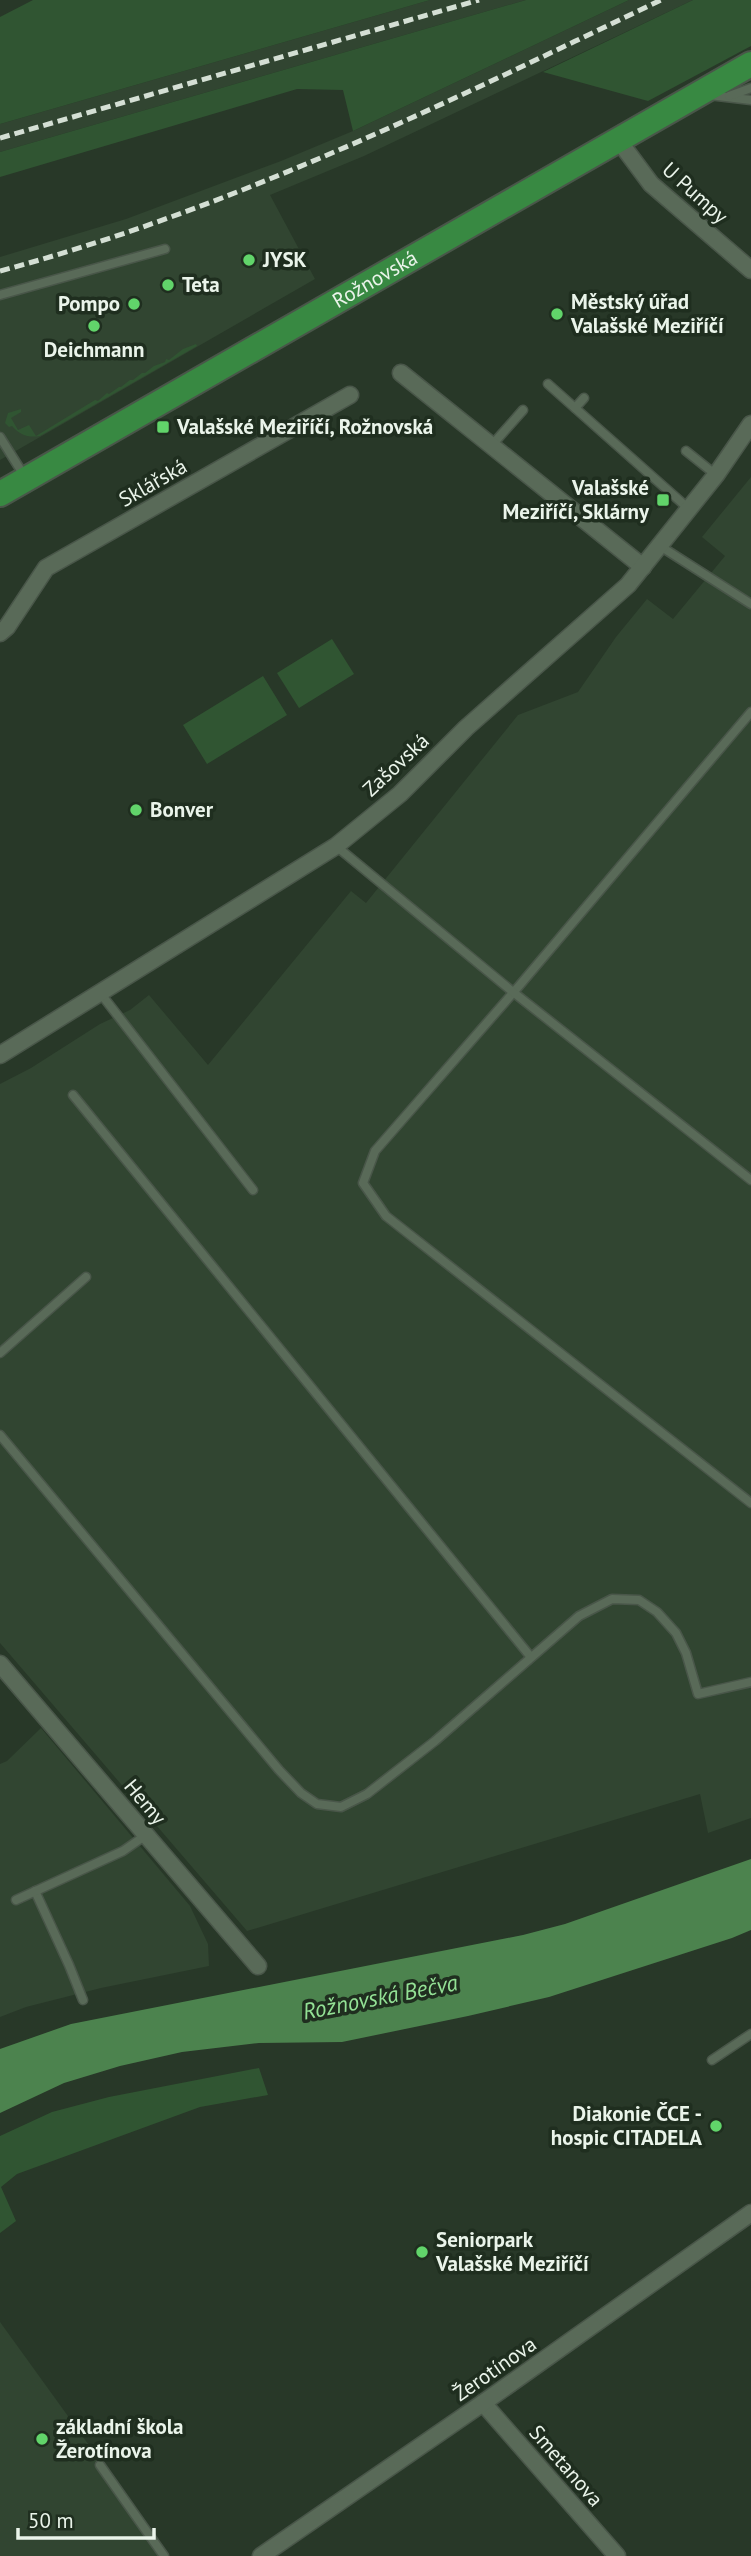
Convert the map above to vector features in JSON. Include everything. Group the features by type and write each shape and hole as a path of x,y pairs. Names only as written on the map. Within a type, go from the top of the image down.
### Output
{"main road":[{"name":"Rožnovská","path":"1,491 26,480 751,64"}],"street":[{"name":"U Pumpy","path":"619,141 651,184 751,270"},
{"path":"401,373 643,567"},
{"name":"Sklářská","path":"0,633 7,627 46,568 350,396"},
{"name":"Zašovská","path":"0,1055 337,846 400,794 466,728 628,585 716,475 751,424"},
{"name":"Hemy","path":"0,1664 258,1966"},
{"name":"Žerotínova","path":"261,2556 751,2213"},
{"name":"Smetanova","path":"483,2403 617,2556"}],"lane":[{"path":"726,97 751,88"},
{"path":"699,94 751,100"},
{"path":"0,295 165,248"},
{"path":"548,384 689,509"},
{"path":"575,408 584,398"},
{"path":"492,444 523,410"},
{"path":"0,437 26,480"},
{"path":"686,451 716,475"},
{"path":"660,546 751,604"},
{"path":"751,712 375,1151 363,1183 386,1216 751,1503"},
{"path":"337,846 513,992 751,1180"},
{"path":"101,994 253,1190"},
{"path":"73,1095 530,1656"},
{"path":"0,1353 86,1277"},
{"path":"0,1435 279,1770 301,1793 317,1804 341,1807 367,1794 435,1741 579,1616 612,1600 639,1600 657,1612 677,1633 698,1694 751,1682"},
{"path":"16,1900 123,1851 146,1835"},
{"path":"35,1891 83,2000"},
{"path":"712,2060 751,2034"},
{"path":"100,2465 164,2556"}],"shaded area":[{"path":"33,0 430,0 0,124 0,17"},
{"path":"430,0 526,0 0,152 0,124"},
{"path":"526,0 629,0 353,131 343,90 297,89 0,177 0,152"},
{"path":"629,0 693,0 364,156 270,195 315,279 0,460 0,257 126,219 281,161 353,131"},
{"path":"693,0 751,0 751,46 648,101 543,72"},
{"path":"196,344 197,346 40,436 32,437 24,435 5,423 8,413 21,409 21,412 11,418 18,430 29,425 36,436 166,359 169,360 183,349"},
{"path":"751,477 751,1818 708,1833 700,1794 247,1931 0,1643 0,1084 31,1068 100,1024 130,1010 149,995 208,1065 351,891 366,903 518,715 578,692 616,637 647,599 673,619 725,556 702,537"},
{"path":"332,639 354,674 299,708 277,673"},
{"path":"263,676 287,715 207,764 183,725"},
{"path":"41,1728 190,1906 208,1944 209,1966 101,1988 26,2007 0,2017 0,1764 7,1761"},
{"path":"259,2068 268,2095 200,2107 17,2174 1,2187 16,2221 0,2233 0,2136 52,2112 109,2097"},
{"name":"základní škola Žerotínova","path":"0,2322 169,2556 0,2556"}],"water":[{"name":"Rožnovská Bečva","path":"751,1859 751,1930 732,1938 549,1997 468,2016 342,2042 259,2043 182,2052 120,2066 64,2083 0,2113 0,2049 71,2024 523,1935 565,1924"}],"railway":[{"path":"0,138 479,0"},
{"path":"0,271 171,217 337,151 661,0"}],"place":[{"name":"JYSK","path":"249,260"},
{"name":"Teta","path":"168,285"},
{"name":"Pompo","path":"134,304"},
{"name":"Městský úřad Valašské Meziříčí","path":"557,314"},
{"name":"Deichmann","path":"94,326"},
{"name":"Valašské Meziříčí, Rožnovská","path":"163,427"},
{"name":"Valašské Meziříčí, Sklárny","path":"663,500"},
{"name":"Bonver","path":"136,810"},
{"name":"Diakonie ČCE - hospic CITADELA","path":"716,2126"},
{"name":"Seniorpark Valašské Meziříčí","path":"422,2252"},
{"name":"základní škola Žerotínova","path":"42,2439"}]}
